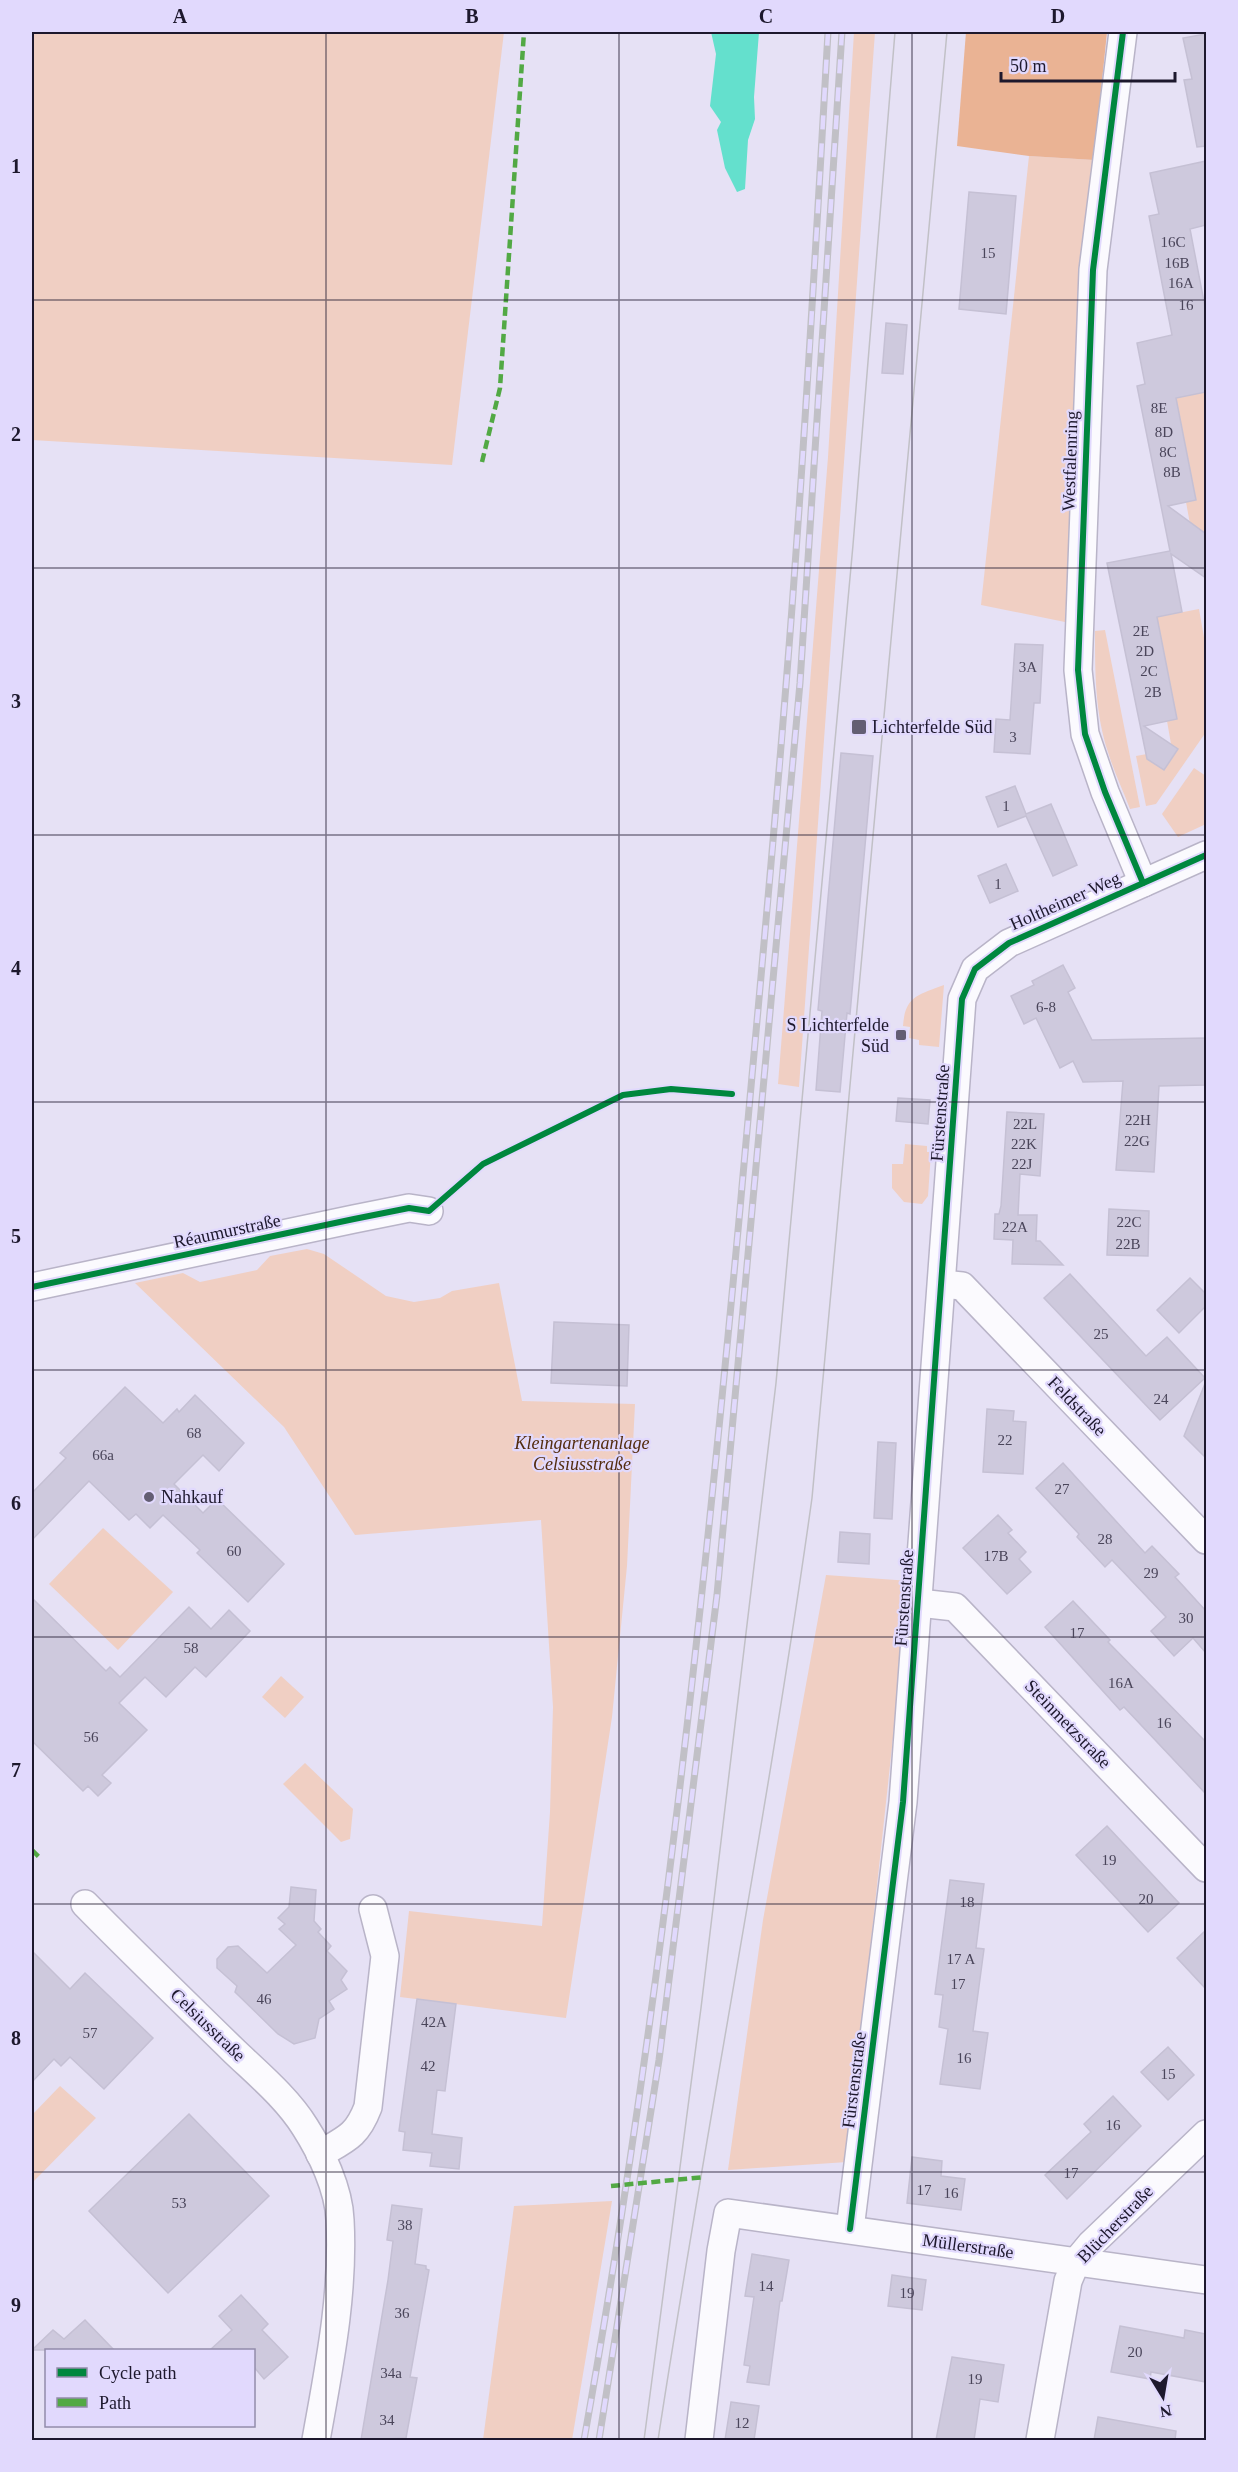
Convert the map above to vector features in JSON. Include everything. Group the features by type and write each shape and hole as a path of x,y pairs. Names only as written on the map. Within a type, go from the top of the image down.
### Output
{"street":[{"name":"Westfalenring","path":"1123,32 1093,270 1078,670 1085,734 1105,792 1143,883"},
{"name":"Holtheimer Weg","path":"975,969 1009,942 1206,855"},
{"name":"Fürstenstraße","path":"850,2229 903,1802 962,999 975,969"},
{"name":"Réaumurstraße","path":"32,1287 354,1219 409,1209 429,1211"},
{"name":"Feldstraße","path":"942,1284 962,1286 1206,1540"},
{"name":"Steinmetzstraße","path":"919,1603 956,1607 1206,1868"},
{"name":"Celsiusstraße","path":"85,1904 263,2078 304,2125 320,2154 334,2191 340,2218 341,2275 338,2317 316,2440"},
{"path":"320,2154 344,2141 360,2127 368,2107 385,1956 373,1909"},
{"name":"Blücherstraße","path":"1040,2440 1068,2281 1076,2262 1091,2244 1206,2134"},
{"name":"Müllerstraße","path":"699,2440 721,2251 728,2213 1206,2280"}],"green space":[{"path":"32,32 504,32 452,465 32,440"},
{"path":"854,32 875,32 799,1087 778,1084 828,457"},
{"path":"1029,156 1094,160 1065,622 981,605"},
{"path":"1206,391 1206,534 1190,524 1186,502 1196,499 1176,398"},
{"path":"1199,609 1206,649 1206,732 1156,804 1146,806 1136,756 1147,754 1164,770 1178,749 1171,744 1167,721 1176,719 1157,617"},
{"path":"1105,630 1140,807 1130,809 1113,767 1100,722 1095,631"},
{"path":"1194,768 1206,776 1206,824 1178,837 1162,814"},
{"path":"944,985 939,1047 919,1045 919,1040 909,1038 910,1027 903,1026 907,1008 910,1002 920,994"},
{"path":"905,1144 927,1146 927,1152 931,1152 928,1196 922,1204 904,1202 892,1188 892,1164 903,1164"},
{"name":"Kleingartenanlage Celsiusstraße","path":"307,1249 324,1254 386,1296 414,1302 440,1298 452,1291 499,1283 522,1401 635,1404 627,1566 612,1717 566,2018 400,1997 409,1911 542,1926 550,1812 553,1707 541,1520 355,1535 284,1427 135,1283 183,1273 200,1282 257,1270 270,1256"},
{"path":"103,1528 173,1592 118,1650 49,1584"},
{"path":"826,1575 910,1581 847,2162 728,2170 763,1920"},
{"path":"281,1676 304,1697 285,1718 262,1697"},
{"path":"305,1763 353,1809 350,1839 341,1842 283,1784"},
{"path":"60,2086 96,2118 32,2183 32,2115"},
{"path":"612,2201 572,2440 483,2440 514,2206"}],"shaded area":[{"path":"711,32 759,32 754,97 755,119 748,140 745,189 737,192 725,168 717,130 721,122 710,106 716,54"},
{"path":"966,32 1107,32 1094,160 1029,156 957,146"}],"building":[{"path":"1206,34 1206,146 1197,147 1184,80 1192,79 1183,38"},
{"path":"1206,161 1206,225 1190,229 1206,312 1206,392 1176,398 1196,500 1168,506 1206,534 1206,578 1171,554 1182,612 1157,617 1177,719 1144,726 1178,749 1164,770 1147,759 1107,563 1170,551 1137,386 1145,384 1137,343 1172,335 1149,216 1159,214 1150,173"},
{"path":"969,192 1016,196 1006,314 959,309"},
{"path":"886,323 907,325 903,374 882,373"},
{"path":"1015,644 1043,645 1040,703 1034,703 1030,754 994,752 996,719 1010,720"},
{"path":"841,753 873,756 850,1014 847,1013 840,1092 816,1090 822,1011 818,1010"},
{"path":"1015,786 1026,814 1051,804 1077,865 1053,876 1026,816 998,827 986,797"},
{"path":"1006,864 1018,891 990,903 978,876"},
{"path":"1063,965 1075,988 1068,992 1092,1040 1206,1038 1206,1085 1159,1086 1154,1172 1116,1170 1123,1081 1083,1082 1073,1061 1060,1068 1036,1018 1024,1024 1011,996 1034,985 1032,981"},
{"path":"898,1098 930,1100 928,1124 896,1121"},
{"path":"1007,1112 1044,1114 1040,1176 1020,1174 1018,1215 1037,1215 1036,1241 1040,1241 1063,1265 1012,1264 1013,1240 994,1239 995,1214 999,1214 1001,1206"},
{"path":"1109,1209 1149,1211 1148,1256 1107,1255"},
{"path":"1070,1274 1146,1356 1167,1337 1205,1378 1160,1420 1044,1298"},
{"path":"1190,1278 1206,1294 1206,1306 1179,1333 1157,1310"},
{"path":"554,1322 629,1325 627,1386 551,1383"},
{"path":"1206,1381 1206,1458 1184,1436"},
{"path":"125,1387 163,1423 177,1409 179,1412 195,1395 244,1443 219,1471 203,1455 174,1484 203,1513 217,1499 284,1564 248,1602 197,1553 200,1550 163,1515 150,1528 136,1514 129,1520 89,1481 32,1540 32,1493 66,1458 60,1453"},
{"path":"987,1409 1014,1411 1013,1421 1026,1422 1023,1474 983,1472"},
{"path":"878,1442 896,1443 892,1519 874,1518"},
{"path":"1063,1463 1145,1553 1152,1546 1179,1574 1175,1577 1206,1611 1206,1653 1193,1638 1174,1656 1151,1631 1166,1617 1112,1560 1105,1567 1077,1537 1079,1534 1036,1488"},
{"path":"998,1515 1012,1530 1008,1533 1026,1552 1019,1559 1031,1572 1007,1594 963,1548"},
{"path":"840,1532 870,1534 869,1564 838,1562"},
{"path":"32,1598 106,1671 110,1667 120,1677 189,1607 211,1629 229,1610 250,1631 206,1677 195,1667 166,1697 145,1677 119,1703 147,1730 102,1775 111,1783 98,1796 88,1786 83,1791 32,1741"},
{"path":"1073,1601 1110,1640 1108,1642 1206,1742 1206,1794 1124,1707 1120,1710 1045,1627"},
{"path":"1107,1826 1179,1903 1148,1932 1076,1855"},
{"path":"950,1880 984,1884 976,1948 984,1949 973,2031 988,2033 980,2089 940,2084 948,2029 939,2027 943,1995 935,1994"},
{"path":"291,1887 316,1890 314,1921 321,1929 318,1932 331,1946 327,1951 347,1971 341,1980 347,1989 329,2001 334,2009 319,2019 315,2038 294,2044 278,2034 235,1992 237,1986 217,1968 217,1959 228,1947 238,1946 267,1973 296,1945 279,1929 285,1924 278,1918 289,1907"},
{"path":"1206,1930 1206,1989 1177,1958"},
{"path":"32,1951 70,1989 85,1973 153,2038 104,2089 70,2057 61,2066 54,2059 32,2082"},
{"path":"417,1999 456,2004 445,2091 437,2090 432,2134 462,2138 459,2169 430,2166 432,2153 403,2150 405,2132 399,2131"},
{"path":"1168,2047 1194,2075 1168,2100 1141,2072"},
{"path":"1113,2096 1141,2126 1067,2199 1045,2175 1091,2132 1084,2124"},
{"path":"189,2114 269,2196 168,2293 89,2211"},
{"path":"912,2157 942,2161 941,2176 965,2179 961,2210 907,2203"},
{"path":"392,2205 422,2209 415,2264 426,2266 429,2270 410,2377 417,2378 406,2438 361,2440 388,2280 393,2241 387,2240"},
{"path":"752,2254 789,2260 782,2301 780,2301 769,2385 747,2382 750,2366 744,2365 754,2297 745,2296"},
{"path":"892,2275 926,2280 922,2310 888,2306"},
{"path":"241,2295 268,2324 262,2330 288,2357 264,2379 255,2368 255,2349 211,2349 232,2330 219,2316"},
{"path":"85,2320 113,2349 32,2350 53,2330 64,2339"},
{"path":"1120,2326 1184,2338 1185,2330 1206,2334 1206,2382 1151,2372 1150,2379 1111,2372"},
{"path":"952,2357 1004,2365 998,2402 980,2399 974,2440 936,2440"},
{"path":"731,2402 759,2406 754,2440 725,2440"},
{"path":"1098,2417 1176,2431 1175,2440 1094,2440"}],"tram line":[{"path":"644,2440 701,2008 776,1383 853,545 895,32"},
{"path":"658,2440 757,1852 812,1498 947,32"}],"railway":[{"path":"584,2440 634,2134 675,1826 710,1518 783,727 817,232 828,32"},
{"path":"599,2440 659,2060 717,1595 800,683 842,32"}],"marked path":[{"path":"482,462 500,388 524,32"},
{"path":"32,1850 39,1857"},
{"path":"611,2186 705,2177"}],"cycle path":[{"path":"1123,32 1093,270 1078,670 1085,734 1105,792 1143,883"},
{"path":"850,2229 903,1802 962,999 975,969 1009,943 1206,855"},
{"path":"32,1287 409,1208 429,1211 483,1164 623,1095 671,1089 732,1094"}],"place":[{"name":"Lichterfelde Süd","path":"859,727"},
{"name":"S Lichterfelde Süd","path":"901,1035"},
{"name":"Nahkauf","path":"149,1497"}]}
